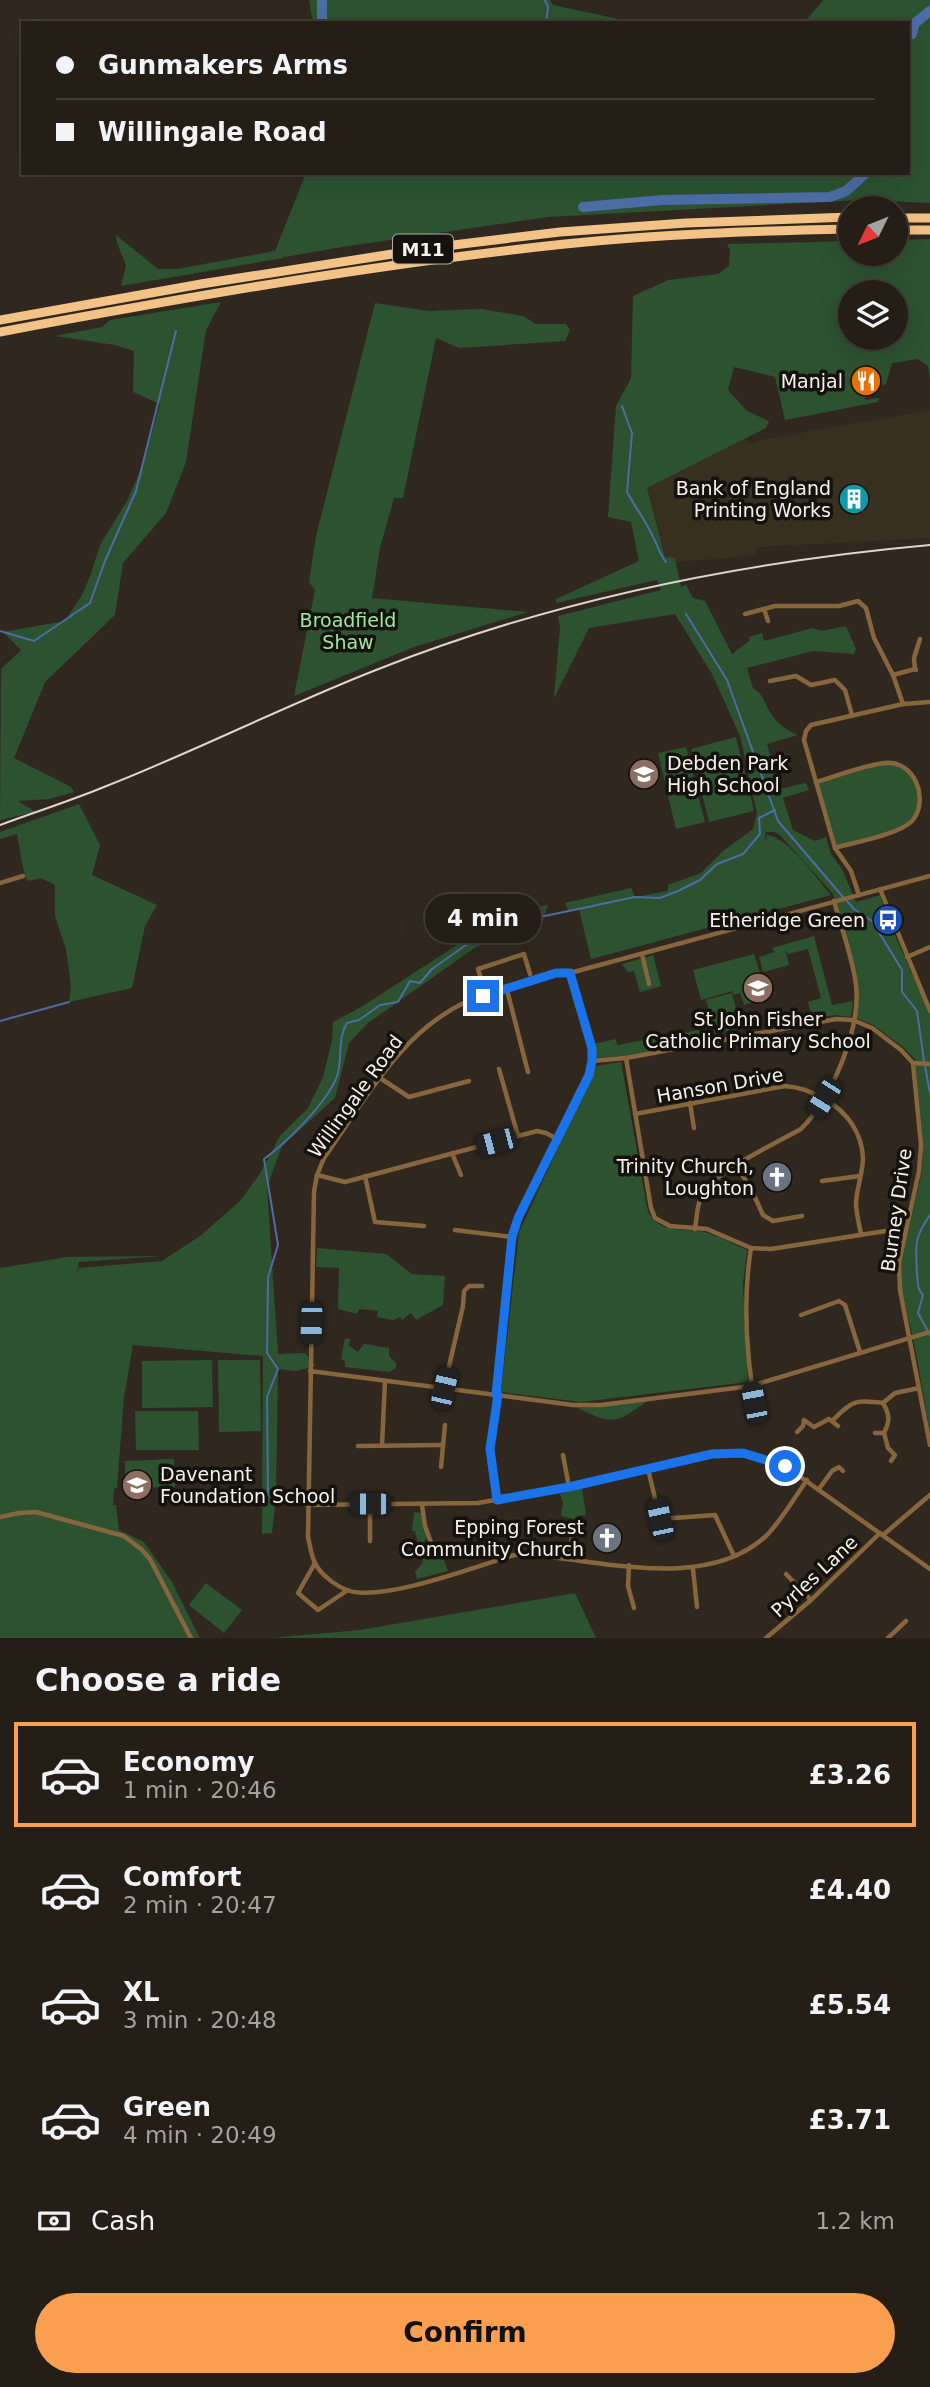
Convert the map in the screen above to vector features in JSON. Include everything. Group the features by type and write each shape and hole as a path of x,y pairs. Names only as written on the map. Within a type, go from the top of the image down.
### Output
{"highway":[{"name":"M11","path":"0,320 372,257 547,233 686,223 838,217"},
{"path":"908,218 930,218"},
{"name":"M11","path":"0,332 438,259 568,244 674,236 838,229"},
{"path":"908,230 930,230"}],"street":[{"path":"745,614 775,606 839,606 858,601 862,603 866,608 877,646 893,675 902,704"},
{"path":"764,609 768,621"},
{"path":"893,675 916,670 914,658 920,639"},
{"path":"770,681 796,676 811,685 835,680 845,690 852,715"},
{"path":"859,895 851,871 835,848 804,740 806,731 811,725 852,715 902,704 930,702"},
{"path":"816,782 887,762 902,767 915,777 921,791 921,808 913,821 902,828 835,848"},
{"path":"0,883 23,876"},
{"name":"Willingale Road","path":"315,1563 308,1537 307,1504 314,1192 324,1158 398,1053 419,1032 444,1014 486,995 556,973 570,973 930,876"},
{"path":"880,889 930,1011"},
{"path":"695,1228 699,1201 705,1189 737,1166 801,1129 824,1098 846,1053 853,1020 856,985 840,900"},
{"path":"907,957 930,947"},
{"path":"486,995 478,969 524,954 530,974"},
{"path":"642,954 649,984"},
{"path":"497,1500 490,1449 512,1237 524,1202 589,1075 592,1061 592,1048 570,973"},
{"path":"507,989 528,1072"},
{"path":"592,1061 626,1058 835,1019 853,1020 872,1028 913,1063 929,1064"},
{"path":"626,1058 651,1208 655,1218 670,1226 713,1231 751,1248 771,1249 892,1230 905,1232"},
{"name":"Burney Drive","path":"913,1063 920,1144 919,1171 899,1263 900,1290 930,1445"},
{"path":"499,1069 517,1136"},
{"path":"380,1078 409,1097 469,1081"},
{"name":"Hanson Drive","path":"635,1114 785,1086 800,1087 824,1098 840,1108 851,1121 860,1140 863,1159 856,1203 861,1234"},
{"path":"690,1103 694,1128"},
{"path":"317,1175 345,1182 537,1131 557,1139"},
{"path":"452,1153 461,1175"},
{"path":"737,1166 754,1193 763,1215 773,1221 802,1216"},
{"path":"822,1181 860,1176"},
{"path":"365,1177 375,1222 424,1226"},
{"path":"455,1230 512,1237"},
{"path":"751,1248 745,1283 751,1386 757,1418"},
{"path":"457,1284 465,1289"},
{"path":"444,1388 465,1289 469,1286 482,1286"},
{"path":"801,1315 839,1301 845,1305 860,1352"},
{"path":"310,1371 573,1405 601,1405 751,1386 927,1333"},
{"path":"382,1445 385,1381"},
{"path":"797,1432 803,1426 804,1420 814,1427 829,1419 833,1420 849,1404 856,1401 883,1403 895,1393 919,1388"},
{"path":"883,1403 889,1414 884,1435 888,1448 895,1455 891,1461"},
{"path":"833,1420 838,1426"},
{"path":"440,1467 445,1425"},
{"path":"875,1433 891,1434"},
{"path":"358,1446 441,1445"},
{"path":"307,1504 422,1505 497,1500 569,1487 712,1454 743,1453 772,1460 807,1480 930,1569"},
{"path":"564,1455 569,1487"},
{"path":"819,1489 832,1471 841,1469 835,1461"},
{"path":"649,1469 660,1519 715,1515 734,1556"},
{"path":"348,1590 318,1610 298,1593 315,1563 329,1578 348,1590 368,1592 391,1590 514,1555 693,1569 711,1565 734,1556 765,1536 807,1480"},
{"name":"Pyrles Lane","path":"766,1638 882,1534 930,1495"},
{"path":"370,1504 370,1541"},
{"path":"422,1505 425,1526 433,1548"},
{"path":"0,1517 36,1512 124,1536 150,1559 191,1638"},
{"path":"570,1559 573,1524"},
{"path":"629,1565 628,1586 634,1608"},
{"path":"693,1569 696,1607"},
{"path":"786,1574 811,1600"},
{"path":"888,1638 905,1621"}],"shaded area":[{"path":"930,410 930,538 757,547 756,555 667,563 647,488 743,439 751,444 760,440"}],"green space":[{"path":"309,0 550,0 553,5 628,21 313,21"},
{"path":"823,0 930,0 930,203 908,202 908,196 838,196 838,201 548,217 282,256 283,258 121,286 126,265 116,235 158,269 177,269 275,251 305,175 910,175 910,21 806,21"},
{"path":"930,239 930,378 928,366 918,359 892,363 886,384 864,390 865,400 879,398 878,402 785,420 775,377 734,367 728,390 747,411 769,421 766,428 647,488 665,557 675,558 681,587 686,585 693,598 705,601 732,654 749,641 749,637 762,633 764,641 813,628 821,631 846,626 856,649 854,654 813,651 747,668 753,688 762,696 773,717 784,728 798,735 767,744 780,789 806,783 809,790 783,798 793,830 815,841 826,837 831,854 842,869 856,902 880,895 888,920 930,1014 930,1432 902,1291 901,1263 922,1171 923,1144 915,1059 873,1025 856,1018 858,984 833,894 781,836 775,832 766,832 764,843 767,835 784,843 831,895 591,959 579,909 600,904 568,910 565,903 631,888 635,897 668,891 668,885 701,873 723,851 753,829 757,813 740,736 712,674 675,614 589,628 554,698 560,627 558,616 661,590 657,580 556,603 556,599 639,561 631,522 608,517 616,406 631,378 633,296 668,280 718,274 729,266 730,250 727,244 838,241 838,266 908,266 908,240"},
{"path":"221,302 206,330 186,462 166,513 123,563 115,615 45,682 14,758 71,787 74,792 49,799 18,801 36,812 0,820 1,669 21,650 3,632 65,621 82,595 100,545 127,501 143,465 160,404 133,392 134,351 115,345 55,336 102,327 110,320"},
{"name":"Broadfield Shaw","path":"375,303 429,311 481,309 523,316 536,324 566,324 570,330 565,341 459,348 436,338 403,498 394,498 380,548 372,598 528,612 414,647 294,696 315,590 309,582 316,536"},
{"path":"736,737 754,811 709,822 691,749"},
{"path":"686,747 705,822 676,829 658,753"},
{"path":"887,762 907,771 918,782 920,803 915,814 892,831 835,848 816,782"},
{"path":"79,804 100,845 92,875 157,905 145,926 132,988 69,1002 71,986 66,949 55,916 55,885 41,878 28,881 17,834 0,839 0,832"},
{"path":"548,905 542,922 476,947 368,1023 349,1043 335,1098 282,1146 267,1187 278,1354 305,1353 316,1366 296,1371 278,1369 276,1496 272,1533 262,1534 263,1356 133,1345 124,1397 117,1488 114,1489 113,1505 116,1505 119,1530 144,1542 172,1582 200,1638 0,1638 0,1268 68,1257 162,1256 79,1262 77,1275 79,1268 162,1261 200,1236 240,1201 259,1175 280,1136 308,1108 323,1077 332,1040 333,1022 363,1006 460,943 507,926 518,911"},
{"path":"814,936 832,1005 853,1001 851,1017 835,1015 812,1019 808,1002 821,998 808,949 788,954 785,949 789,965 763,972 759,957 775,952 772,948"},
{"path":"754,954 761,976 758,981 749,984 756,997 752,998 753,1002 744,1005 740,993 734,995 732,991 701,1000 693,970"},
{"path":"653,955 661,986 640,992 634,971 628,972 622,964"},
{"path":"732,993 741,1027 715,1034 706,1000"},
{"path":"699,1030 703,1041 626,1056 594,1058 593,1044 616,1039 617,1045"},
{"path":"621,1062 648,1212 665,1227 704,1232 747,1250 743,1284 748,1382 581,1402 501,1392 519,1232 596,1066"},
{"path":"317,1248 386,1254 412,1274 445,1276 443,1305 416,1320 411,1313 402,1320 400,1317 393,1320 377,1317 378,1311 359,1309 357,1314 338,1309 339,1268 316,1267"},
{"path":"345,1338 351,1339 348,1345 358,1352 364,1344 389,1348 389,1356 396,1363 396,1368 389,1372 345,1367 345,1361 341,1359"},
{"path":"212,1360 213,1407 142,1408 142,1361"},
{"path":"218,1360 260,1360 261,1431 219,1432"},
{"path":"647,1401 627,1415 613,1420 598,1417 576,1407 601,1407"},
{"path":"135,1411 198,1411 199,1450 136,1450"},
{"path":"174,1459 175,1487 125,1488 125,1461"},
{"path":"582,1488 586,1515 578,1516 578,1520 561,1516 563,1503 560,1494"},
{"path":"414,1512 421,1513 427,1536 423,1544 427,1555 434,1553 436,1559 443,1557 448,1571 417,1579 415,1572 423,1562 415,1531 412,1531"},
{"path":"206,1583 242,1610 224,1633 189,1605"},
{"path":"575,1593 596,1638 270,1638 360,1630"}],"waterway":[{"path":"322,0 322,21"},
{"path":"545,0 548,7 546,21"},
{"path":"910,34 915,23 930,11"},
{"path":"583,207 662,200 830,197 846,191 864,175"},
{"path":"0,631 34,641 90,603 136,491 176,331"},
{"path":"622,406 632,433 627,492 666,562"},
{"path":"686,614 727,680 778,821 843,897"},
{"path":"268,1496 267,1397 278,1369 267,1353 268,1277 278,1245 264,1159 305,1122 325,1098 337,1076 342,1036 347,1023 359,1020 380,1005 398,1002 410,981 420,983 432,969 466,945 488,938 521,921 635,897 660,898 678,891 700,880 717,864 743,854 760,834 759,818 775,810"},
{"path":"847,901 872,921 902,970 902,992 917,1011 924,1061"},
{"path":"0,1021 69,1002"},
{"path":"925,1066 930,1093"},
{"path":"930,1215 918,1237 916,1249 918,1286 923,1295 918,1313 930,1335"}],"railway":[{"path":"0,825 138,773 376,670 510,623 579,604 718,574 859,552 930,545"}],"place":[{"name":"Manjal","path":"866,381"},
{"name":"Bank of England Printing Works","path":"854,499"},
{"name":"Debden Park High School","path":"644,774"},
{"name":"Etheridge Green","path":"888,920"},
{"name":"St John Fisher Catholic Primary School","path":"758,988"},
{"name":"Trinity Church, Loughton","path":"777,1177"},
{"name":"Davenant Foundation School","path":"137,1485"},
{"name":"Epping Forest Community Church","path":"607,1538"}],"route":[{"path":"483,996 556,973 570,973 592,1048 589,1075 524,1202 512,1237 498,1395 490,1449 497,1500 569,1487 712,1454 743,1453 785,1466"}]}
